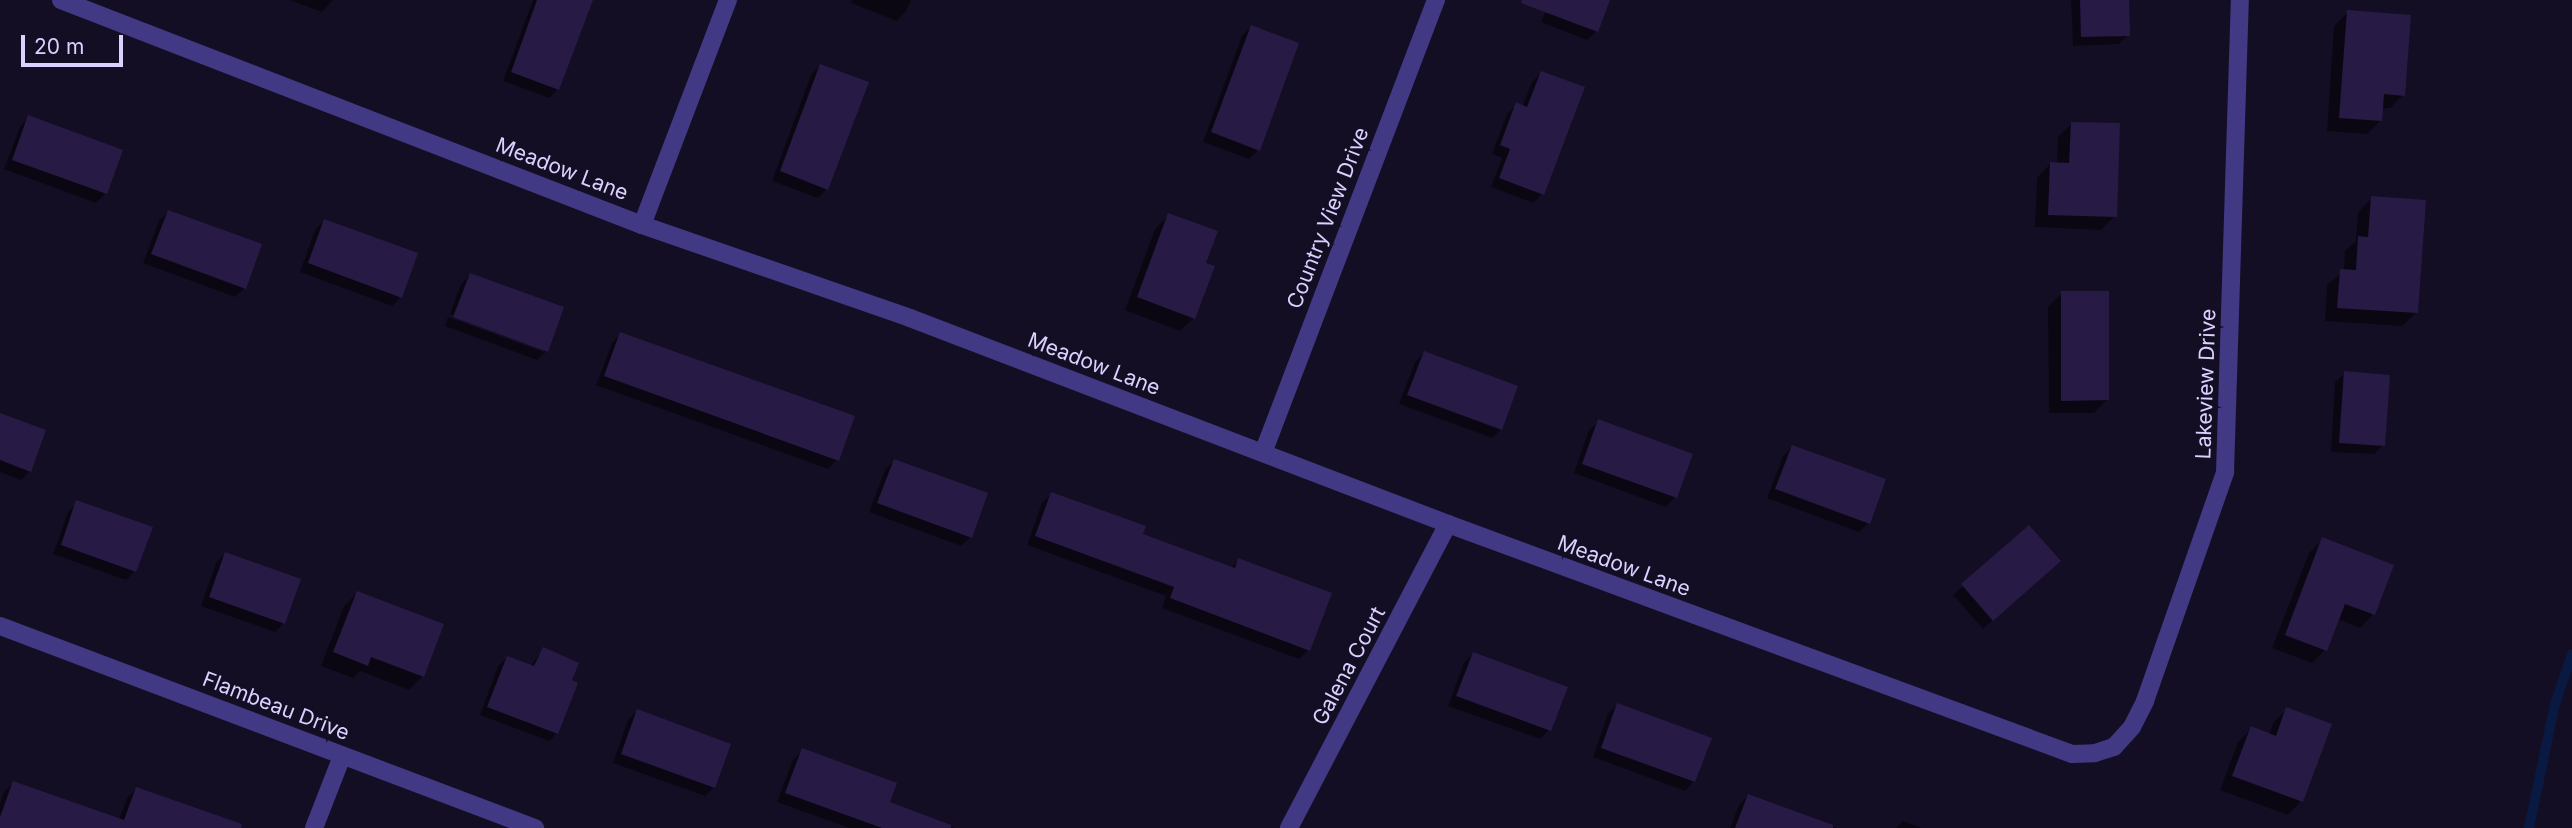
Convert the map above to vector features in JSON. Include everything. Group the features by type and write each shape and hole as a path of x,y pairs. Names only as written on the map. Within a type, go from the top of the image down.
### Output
{"street":[{"name":"Meadow Lane","path":"61,0 642,225 910,318 1448,524 2039,745 2071,754 2095,753 2114,747"},
{"path":"642,225 728,0"},
{"name":"Country View Drive","path":"1263,453 1436,0"},
{"name":"Lakeview Drive","path":"2114,747 2132,727 2145,701 2225,472 2240,0"},
{"name":"Galena Court","path":"1289,828 1448,524"},
{"name":"Flambeau Drive","path":"0,626 535,828"},
{"path":"314,828 342,756"}],"building":[{"path":"537,0 593,0 559,90 511,72"},
{"path":"1522,0 1610,0 1598,32 1521,3"},
{"path":"2080,0 2129,0 2130,36 2081,37"},
{"path":"2347,10 2411,15 2405,96 2384,94 2382,121 2339,118"},
{"path":"1251,25 1299,43 1260,151 1211,132"},
{"path":"820,64 869,82 828,190 780,171"},
{"path":"1541,71 1585,87 1544,195 1499,178 1510,149 1500,145 1516,102 1527,107"},
{"path":"28,115 123,150 107,194 12,160"},
{"path":"2071,122 2120,123 2117,217 2048,215 2050,162 2069,163"},
{"path":"2371,196 2426,200 2418,313 2337,308 2340,269 2356,270 2358,236 2368,237"},
{"path":"168,210 262,244 246,289 151,254"},
{"path":"1168,213 1218,231 1206,263 1215,266 1195,319 1137,297"},
{"path":"324,219 418,253 402,298 308,263"},
{"path":"470,273 564,307 548,352 453,317"},
{"path":"2061,291 2109,291 2109,400 2061,401"},
{"path":"620,332 855,416 839,461 604,376"},
{"path":"1424,351 1518,386 1502,430 1407,395"},
{"path":"2344,371 2390,375 2385,446 2339,443"},
{"path":"0,413 46,430 31,472 0,460"},
{"path":"1598,419 1693,454 1677,498 1582,464"},
{"path":"1792,445 1886,479 1870,524 1775,489"},
{"path":"894,459 988,493 972,538 877,503"},
{"path":"1051,492 1146,526 1143,534 1235,568 1238,558 1332,593 1310,651 1170,598 1174,587 1035,536"},
{"path":"76,500 153,527 136,572 61,545"},
{"path":"2029,525 2061,561 1993,621 1961,584"},
{"path":"2322,537 2394,565 2375,615 2345,604 2327,651 2285,635"},
{"path":"225,552 301,579 285,624 209,597"},
{"path":"357,591 444,624 424,677 371,657 368,666 333,652"},
{"path":"543,647 579,663 572,680 578,683 558,734 487,707 507,656 534,666"},
{"path":"1473,652 1568,687 1551,731 1456,696"},
{"path":"1617,703 1712,738 1695,782 1601,748"},
{"path":"2286,707 2332,724 2303,802 2232,776 2251,726 2276,736"},
{"path":"637,709 731,744 715,788 621,754"},
{"path":"802,748 897,783 890,802 951,825 951,828 882,828 785,793"},
{"path":"13,781 124,820 136,787 242,824 241,828 0,828 0,817"},
{"path":"1748,794 1833,825 1833,828 1735,828"}],"waterway":[{"path":"2529,828 2555,704 2572,654"}]}
